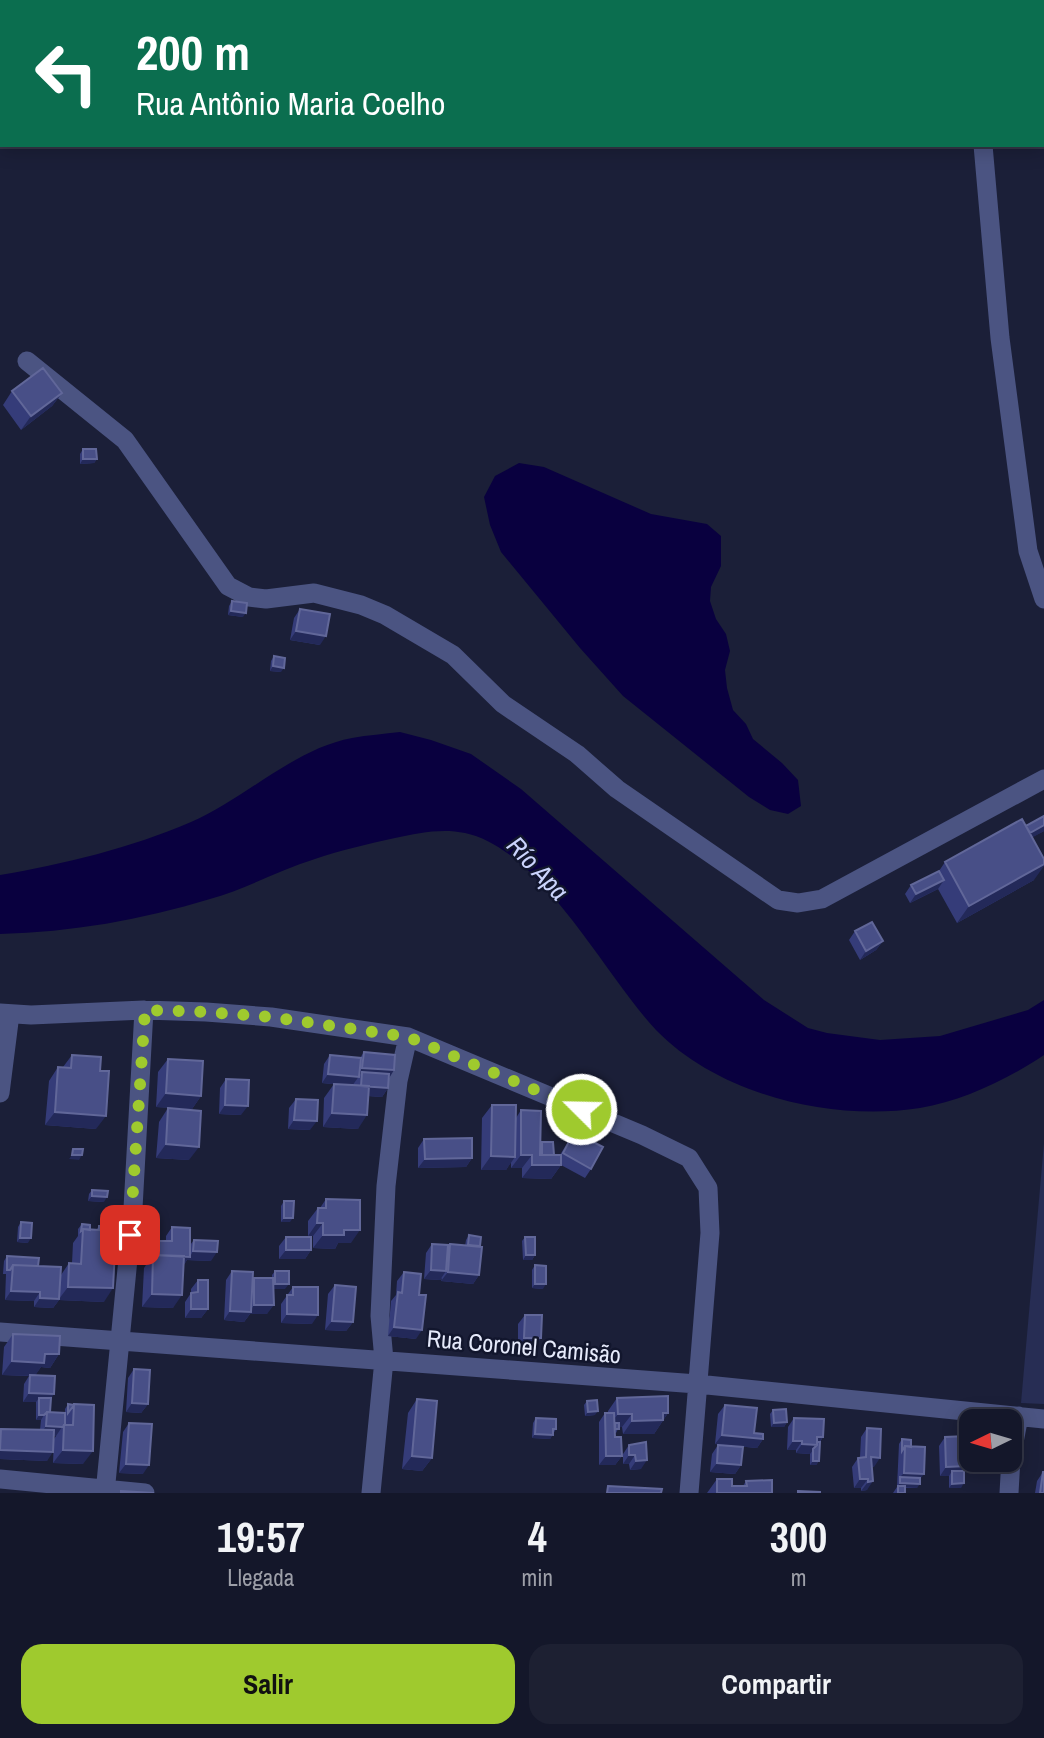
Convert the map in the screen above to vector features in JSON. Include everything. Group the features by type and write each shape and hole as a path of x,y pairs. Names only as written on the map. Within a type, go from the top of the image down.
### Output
{"street":[{"path":"983,147 1001,351 1028,551 1044,599"},
{"path":"27,361 125,440 228,586 249,597 266,599 314,593 362,605 385,615 453,656 503,704 577,754 628,796 779,900 798,903 822,899 1044,779"},
{"path":"105,1491 133,1208 145,1010"},
{"path":"0,1093 5,1014 32,1016 145,1010 271,1017 408,1037 670,1147 689,1158 708,1188 710,1233 689,1493"},
{"path":"370,1493 384,1360 380,1316 386,1186 398,1081 408,1037"},
{"name":"Rua Coronel Camisão","path":"0,1332 697,1384 959,1410"},
{"name":"Rua Coronel Camisão","path":"1022,1416 1044,1419"},
{"path":"1009,1493 1010,1472"},
{"path":"0,1479 145,1493"}],"shaded area":[{"path":"1044,1143 1044,1404 1021,1403"}],"water":[{"path":"519,463 544,467 651,514 707,524 721,536 721,566 711,587 710,601 716,619 726,634 730,651 725,670 733,710 746,724 753,739 798,780 801,806 788,814 770,810 749,797 623,696 501,552 490,525 484,497 495,476"},
{"name":"Río Apa","path":"400,732 471,754 521,789 764,1000 808,1028 880,1040 940,1036 1028,1010 1044,1000 1044,1055 985,1088 920,1108 850,1111 814,1107 744,1087 711,1072 682,1053 656,1030 545,888 520,863 493,844 465,833 421,833 345,850 302,863 223,895 158,913 80,928 0,934 0,875 73,860 145,840 211,812 289,763 330,744 352,738"}],"building":[{"path":"43,368 62,393 31,416 12,391"},
{"path":"83,449 96,449 97,459 83,459"},
{"path":"232,601 247,603 246,613 231,611"},
{"path":"300,609 330,614 326,636 296,631"},
{"path":"274,656 285,658 284,668 273,666"},
{"path":"1044,816 1044,825 1030,833 1026,826"},
{"path":"1022,819 1044,859 1044,864 969,906 945,862"},
{"path":"939,871 944,880 916,894 911,885"},
{"path":"872,922 883,941 866,951 855,931"},
{"path":"364,1052 395,1055 394,1070 362,1068"},
{"path":"72,1055 101,1057 100,1071 109,1071 106,1116 55,1112 58,1067 71,1068"},
{"path":"330,1055 361,1058 359,1077 328,1074"},
{"path":"168,1059 203,1061 201,1096 166,1093"},
{"path":"362,1072 389,1074 388,1088 361,1086"},
{"path":"226,1079 249,1080 248,1106 225,1105"},
{"path":"334,1084 369,1086 367,1115 332,1113"},
{"path":"296,1099 318,1100 317,1121 294,1120"},
{"path":"492,1105 516,1105 515,1157 491,1156"},
{"path":"168,1108 201,1111 199,1147 166,1144"},
{"path":"521,1110 541,1111 540,1155 561,1155 561,1165 532,1165 532,1155 521,1155"},
{"path":"574,1132 603,1147 591,1169 563,1153"},
{"path":"472,1138 472,1158 425,1159 424,1139"},
{"path":"542,1142 553,1142 554,1155 542,1155"},
{"path":"73,1149 83,1149 82,1155 72,1155"},
{"path":"92,1190 108,1191 107,1197 92,1196"},
{"path":"326,1199 360,1200 360,1230 344,1230 344,1235 323,1235 323,1223 317,1223 318,1208 326,1208"},
{"path":"284,1201 294,1201 293,1218 284,1218"},
{"path":"21,1222 32,1223 31,1238 20,1238"},
{"path":"82,1224 90,1225 90,1230 81,1231"},
{"path":"99,1226 115,1227 115,1231 99,1230"},
{"path":"172,1227 190,1228 190,1257 151,1256 151,1241 172,1241"},
{"path":"83,1229 116,1231 113,1288 68,1287 69,1263 81,1264"},
{"path":"469,1235 481,1237 480,1246 468,1245"},
{"path":"286,1237 311,1237 311,1250 286,1250"},
{"path":"525,1237 535,1237 535,1255 526,1255"},
{"path":"194,1240 218,1241 217,1252 193,1251"},
{"path":"432,1244 448,1245 446,1271 431,1270"},
{"path":"450,1244 482,1247 479,1275 448,1272"},
{"path":"153,1255 184,1256 182,1295 152,1294"},
{"path":"7,1256 39,1258 38,1266 13,1265 7,1270"},
{"path":"13,1265 61,1267 59,1299 40,1298 40,1292 11,1291"},
{"path":"535,1265 546,1266 546,1284 535,1284"},
{"path":"232,1271 253,1272 251,1312 230,1311"},
{"path":"275,1271 289,1271 289,1284 275,1284"},
{"path":"404,1272 421,1274 419,1295 426,1295 422,1330 394,1327 398,1292 402,1293"},
{"path":"254,1278 273,1278 274,1305 254,1305"},
{"path":"198,1280 208,1280 208,1309 191,1309 191,1293 198,1292"},
{"path":"335,1285 356,1287 353,1322 332,1321"},
{"path":"293,1287 318,1287 318,1315 287,1314 287,1295 293,1295"},
{"path":"525,1315 542,1315 541,1338 524,1338"},
{"path":"13,1334 60,1336 59,1354 45,1354 44,1363 12,1361"},
{"path":"134,1369 150,1370 148,1404 132,1403"},
{"path":"30,1375 55,1376 54,1394 29,1393"},
{"path":"668,1396 668,1413 663,1413 663,1420 632,1421 632,1414 618,1414 617,1398"},
{"path":"39,1398 51,1398 50,1412 39,1415"},
{"path":"417,1399 437,1401 432,1458 412,1456"},
{"path":"597,1400 598,1411 588,1412 587,1401"},
{"path":"74,1404 94,1405 93,1451 63,1450 64,1425 73,1425"},
{"path":"725,1405 757,1408 754,1433 763,1434 763,1439 722,1435"},
{"path":"786,1409 787,1422 774,1423 773,1410"},
{"path":"47,1412 65,1413 65,1425 46,1426"},
{"path":"605,1413 614,1413 615,1437 621,1437 622,1456 606,1456"},
{"path":"536,1418 556,1419 553,1435 535,1434"},
{"path":"794,1418 824,1419 823,1437 817,1437 817,1445 793,1441"},
{"path":"129,1423 152,1424 149,1465 126,1464"},
{"path":"867,1428 881,1429 880,1458 871,1457 873,1481 868,1482 868,1479 860,1479 858,1458 866,1457"},
{"path":"1,1429 54,1430 53,1452 0,1450"},
{"path":"959,1436 959,1466 946,1467 945,1437"},
{"path":"902,1439 911,1440 911,1447 905,1446 902,1451"},
{"path":"646,1442 647,1460 636,1461 635,1455 629,1455 629,1445"},
{"path":"817,1442 820,1442 819,1461 813,1461 813,1449"},
{"path":"718,1445 743,1447 741,1465 717,1463"},
{"path":"905,1446 925,1447 924,1474 904,1473"},
{"path":"952,1471 964,1472 964,1483 952,1484"},
{"path":"1043,1472 1044,1493 1040,1493"},
{"path":"900,1477 920,1478 920,1484 900,1483"},
{"path":"717,1479 732,1479 732,1486 747,1486 746,1481 772,1480 772,1493 717,1493"},
{"path":"608,1486 662,1489 661,1493 607,1493"},
{"path":"898,1486 905,1486 905,1493 898,1493"},
{"path":"121,1491 154,1493 121,1493"},
{"path":"820,1492 820,1493 798,1493"}],"route":[{"path":"130,1235 145,1010 271,1017 408,1037 581,1109"}]}
